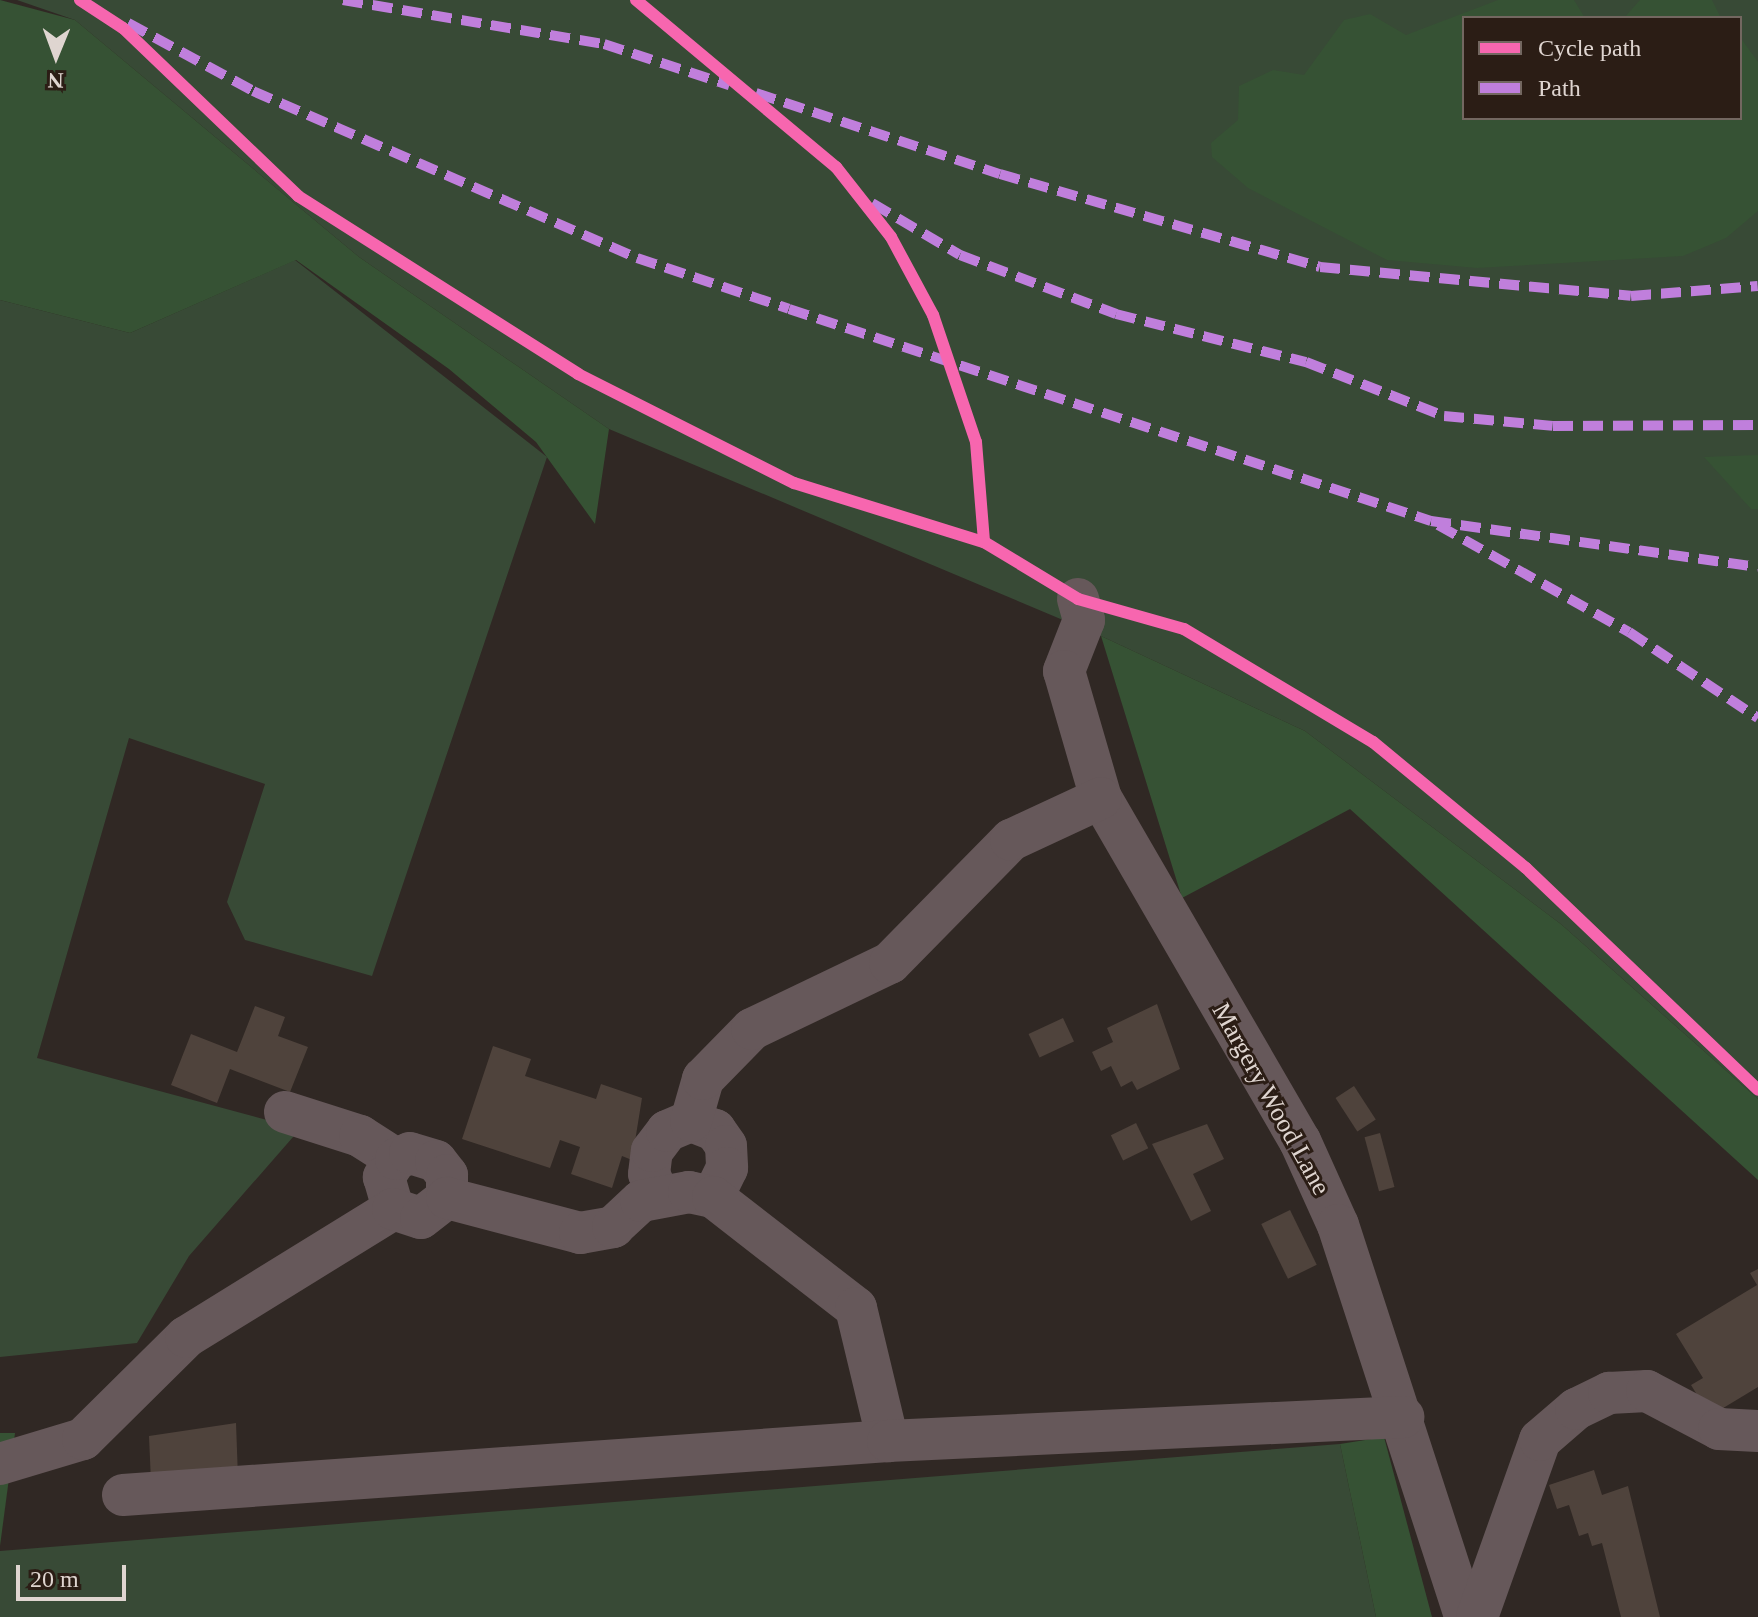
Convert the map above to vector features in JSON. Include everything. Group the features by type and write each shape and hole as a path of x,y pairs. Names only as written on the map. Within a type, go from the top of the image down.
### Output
{"lane":[{"name":"Margery Wood Lane","path":"1078,599 1084,620 1064,671 1101,798 1300,1141 1357,1268 1465,1617"},
{"path":"691,1121 703,1079 752,1029 890,963 1011,840 1101,798"},
{"path":"285,1112 360,1136 396,1159"},
{"path":"659,1197 649,1174 652,1151 667,1131 691,1121 715,1130 726,1146 727,1168 713,1197"},
{"path":"393,1209 384,1177 396,1159 410,1153 436,1161 447,1175 447,1198"},
{"path":"447,1198 580,1233 613,1227 641,1201 659,1197 713,1197 856,1308 888,1441"},
{"path":"0,1464 83,1439 186,1337 393,1209 421,1218 447,1198"},
{"path":"1477,1617 1540,1440 1576,1409 1609,1393 1647,1391 1719,1429 1758,1431"},
{"path":"123,1495 888,1441 1403,1417"}],"green space":[{"path":"0,0 75,20 359,257 609,429 595,524 536,442 449,369 296,260 130,333 0,300"},
{"path":"17,0 1758,0 1758,1099 1562,925 1305,731 1101,636 609,429 359,257 75,20"},
{"path":"1498,0 1574,0 1584,16 1462,16 1462,120 1742,120 1742,40 1758,62 1758,211 1726,238 1683,256 1477,268 1387,260 1248,188 1212,157 1211,143 1238,120 1239,86 1273,70 1304,75 1344,20 1370,14 1406,35"},
{"path":"1640,0 1712,0 1720,16 1626,16"},
{"path":"295,260 547,457 372,976 245,940 227,902 265,784 129,738 37,1058 300,1129 189,1256 137,1343 0,1357 0,300 130,333"},
{"path":"1758,455 1758,509 1751,509 1704,457"},
{"path":"1101,636 1305,731 1562,925 1758,1099 1758,1180 1350,809 1182,898"},
{"path":"0,1433 15,1433 0,1546"},
{"path":"1384,1437 1432,1617 1376,1617 1340,1444"},
{"path":"1340,1444 1376,1617 0,1617 0,1551"}],"building":[{"path":"1157,1004 1180,1069 1137,1090 1132,1081 1121,1087 1111,1066 1101,1071 1092,1052 1113,1042 1107,1028"},
{"path":"255,1006 285,1017 278,1036 308,1047 290,1092 230,1069 217,1103 171,1085 191,1034 237,1052"},
{"path":"1063,1018 1074,1042 1040,1058 1029,1034"},
{"path":"493,1046 531,1059 525,1076 596,1099 601,1084 642,1098 632,1160 622,1156 612,1188 571,1174 580,1147 560,1140 550,1168 462,1139"},
{"path":"1354,1086 1376,1120 1357,1132 1336,1098"},
{"path":"1136,1123 1148,1148 1123,1160 1111,1135"},
{"path":"1207,1124 1224,1159 1193,1174 1211,1211 1191,1221 1152,1144"},
{"path":"1380,1133 1394,1187 1379,1191 1365,1137"},
{"path":"1290,1210 1317,1265 1288,1279 1261,1224"},
{"path":"1758,1269 1758,1387 1710,1416 1691,1385 1703,1378 1676,1334 1757,1285 1750,1273"},
{"path":"236,1423 238,1478 151,1482 149,1436"},
{"path":"1594,1470 1602,1495 1628,1486 1660,1617 1621,1617 1602,1543 1592,1546 1588,1533 1579,1536 1569,1505 1557,1509 1549,1485"}],"marked path":[{"path":"343,0 604,44 729,85"},
{"path":"128,23 253,91 637,258 789,309 1431,521 1758,567"},
{"path":"756,93 1000,174 1320,267 1631,296 1758,286"},
{"path":"872,203 960,255 1116,314 1306,362 1444,416 1553,426 1758,425"},
{"path":"1438,525 1629,632 1758,718"}],"cycle path":[{"path":"80,0 123,28 298,196 578,374 794,483 984,542 1078,599 1184,629 1373,742 1526,868 1758,1090"},
{"path":"636,0 836,167 891,237 933,315 976,442 984,542"}]}
